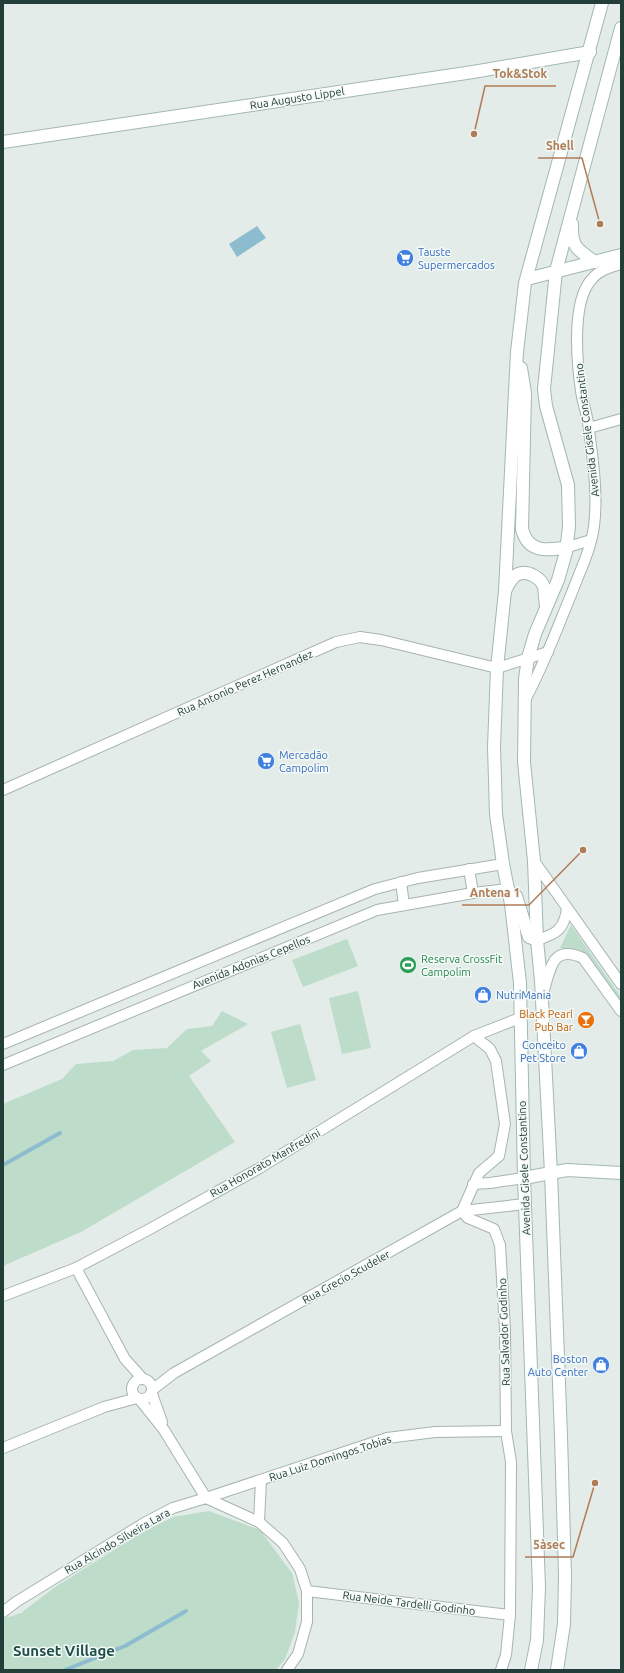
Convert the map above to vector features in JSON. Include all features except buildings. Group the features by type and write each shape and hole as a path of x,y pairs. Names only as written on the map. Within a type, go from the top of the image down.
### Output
{"main road":[{"name":"Avenida Gisele Constantino","path":"531,1670 537,1640 539,1587 524,1178 520,983 511,904 503,864 496,814 494,747 497,668 504,591 517,349 526,279 590,52 602,3"},
{"path":"595,262 577,250 575,246 572,232 573,210 621,28"},
{"name":"Rua Augusto Lippel","path":"3,142 473,72 590,52"},
{"name":"Avenida Gisele Constantino","path":"557,1670 564,1624 565,1576 551,1173 542,994 537,940 534,861 524,762 525,679 528,658 535,634 558,580 568,547 568,486 546,406 544,389 556,270 573,210"},
{"path":"526,279 556,270 621,255"},
{"path":"517,349 525,393 522,529 524,537 530,545 537,548 547,549 568,547"},
{"path":"504,591 511,580 518,574 528,573 537,578 544,586 546,608"},
{"path":"508,889 514,892 518,899 529,938 537,940"},
{"path":"524,1178 567,1170 621,1173"}],"street":[{"name":"Avenida Gisele Constantino","path":"525,700 536,680 548,652 591,540 596,503 589,428 581,391 578,345 579,310 582,296 592,278 608,267 621,264"},
{"path":"589,428 621,419"},
{"path":"568,547 591,540"},
{"name":"Rua Antonio Perez Hernandez","path":"3,790 336,642 360,637 381,640 497,668"},
{"path":"497,668 548,652"},
{"path":"534,861 621,984"},
{"name":"Avenida Adonias Cepellos","path":"3,1044 375,889 418,878 503,864"},
{"path":"469,869 473,893"},
{"path":"401,882 404,904"},
{"name":"Avenida Adonias Cepellos","path":"3,1065 377,910 404,904 508,889"},
{"path":"537,940 552,935 560,929 565,920 567,909"},
{"path":"542,994 553,962 558,956 565,953 573,954 583,958 621,1011"},
{"name":"Rua Honorato Manfredini","path":"3,1296 76,1268 258,1169 474,1036 520,1018"},
{"path":"462,1211 478,1173 499,1156 505,1124 496,1061 490,1049 474,1036"},
{"path":"473,1184 524,1178"},
{"name":"Rua Grecio Scudeler","path":"149,1386 462,1211 525,1204"},
{"name":"Rua Salvador Godinho","path":"462,1211 468,1218 494,1229 500,1245 505,1330 506,1431 511,1462 510,1615 506,1655 501,1670"},
{"path":"76,1268 125,1359 149,1386 164,1430"},
{"path":"125,1359 134,1397 139,1399 164,1430 206,1498 260,1522 283,1543 300,1569 307,1591 307,1622 298,1654 287,1670"},
{"path":"104,1407 132,1387 137,1380 149,1386"},
{"path":"3,1448 104,1407 139,1399 147,1399 149,1386"},
{"name":"Rua Luiz Domingos Tobias","path":"206,1498 387,1438 435,1432 506,1431"},
{"path":"260,1522 261,1480"},
{"name":"Rua Alcindo Silveira Lara","path":"3,1612 16,1602 146,1522 172,1508 206,1498"},
{"name":"Rua Neide Tardelli Godinho","path":"307,1591 510,1615"}],"green space":[{"path":"571,925 621,997 621,1005 587,956 580,950 560,948"},
{"path":"347,939 358,966 303,987 292,960"},
{"path":"358,991 371,1048 342,1054 329,998"},
{"path":"222,1011 248,1024 201,1051 211,1061 189,1076 235,1142 81,1232 3,1266 3,1104 62,1079 76,1064 113,1061 133,1050 167,1048 187,1029 212,1026"},
{"path":"300,1024 316,1080 287,1088 271,1032"},
{"path":"209,1511 260,1530 292,1573 299,1603 295,1632 285,1659 276,1670 3,1670 3,1619 21,1613 55,1587 141,1533 173,1517"}],"water":[{"path":"257,226 266,238 237,257 229,244"}],"waterway":[{"path":"3,1165 60,1133"},
{"path":"65,1670 125,1646 186,1611"}],"place":[{"name":"Tok&Stok","path":"474,134"},
{"name":"Shell","path":"600,224"},
{"name":"Tauste Supermercados","path":"405,258"},
{"name":"Mercadão Campolim","path":"266,761"},
{"name":"Antena 1","path":"583,850"},
{"name":"Reserva CrossFit Campolim","path":"408,965"},
{"name":"NutriMania","path":"483,995"},
{"name":"Black Pearl Pub Bar","path":"586,1020"},
{"name":"Conceito Pet Store","path":"579,1051"},
{"name":"Boston Auto Center","path":"601,1365"},
{"name":"5àsec","path":"595,1483"}],"district":[{"name":"Sunset Village","path":"64,1650"}]}
